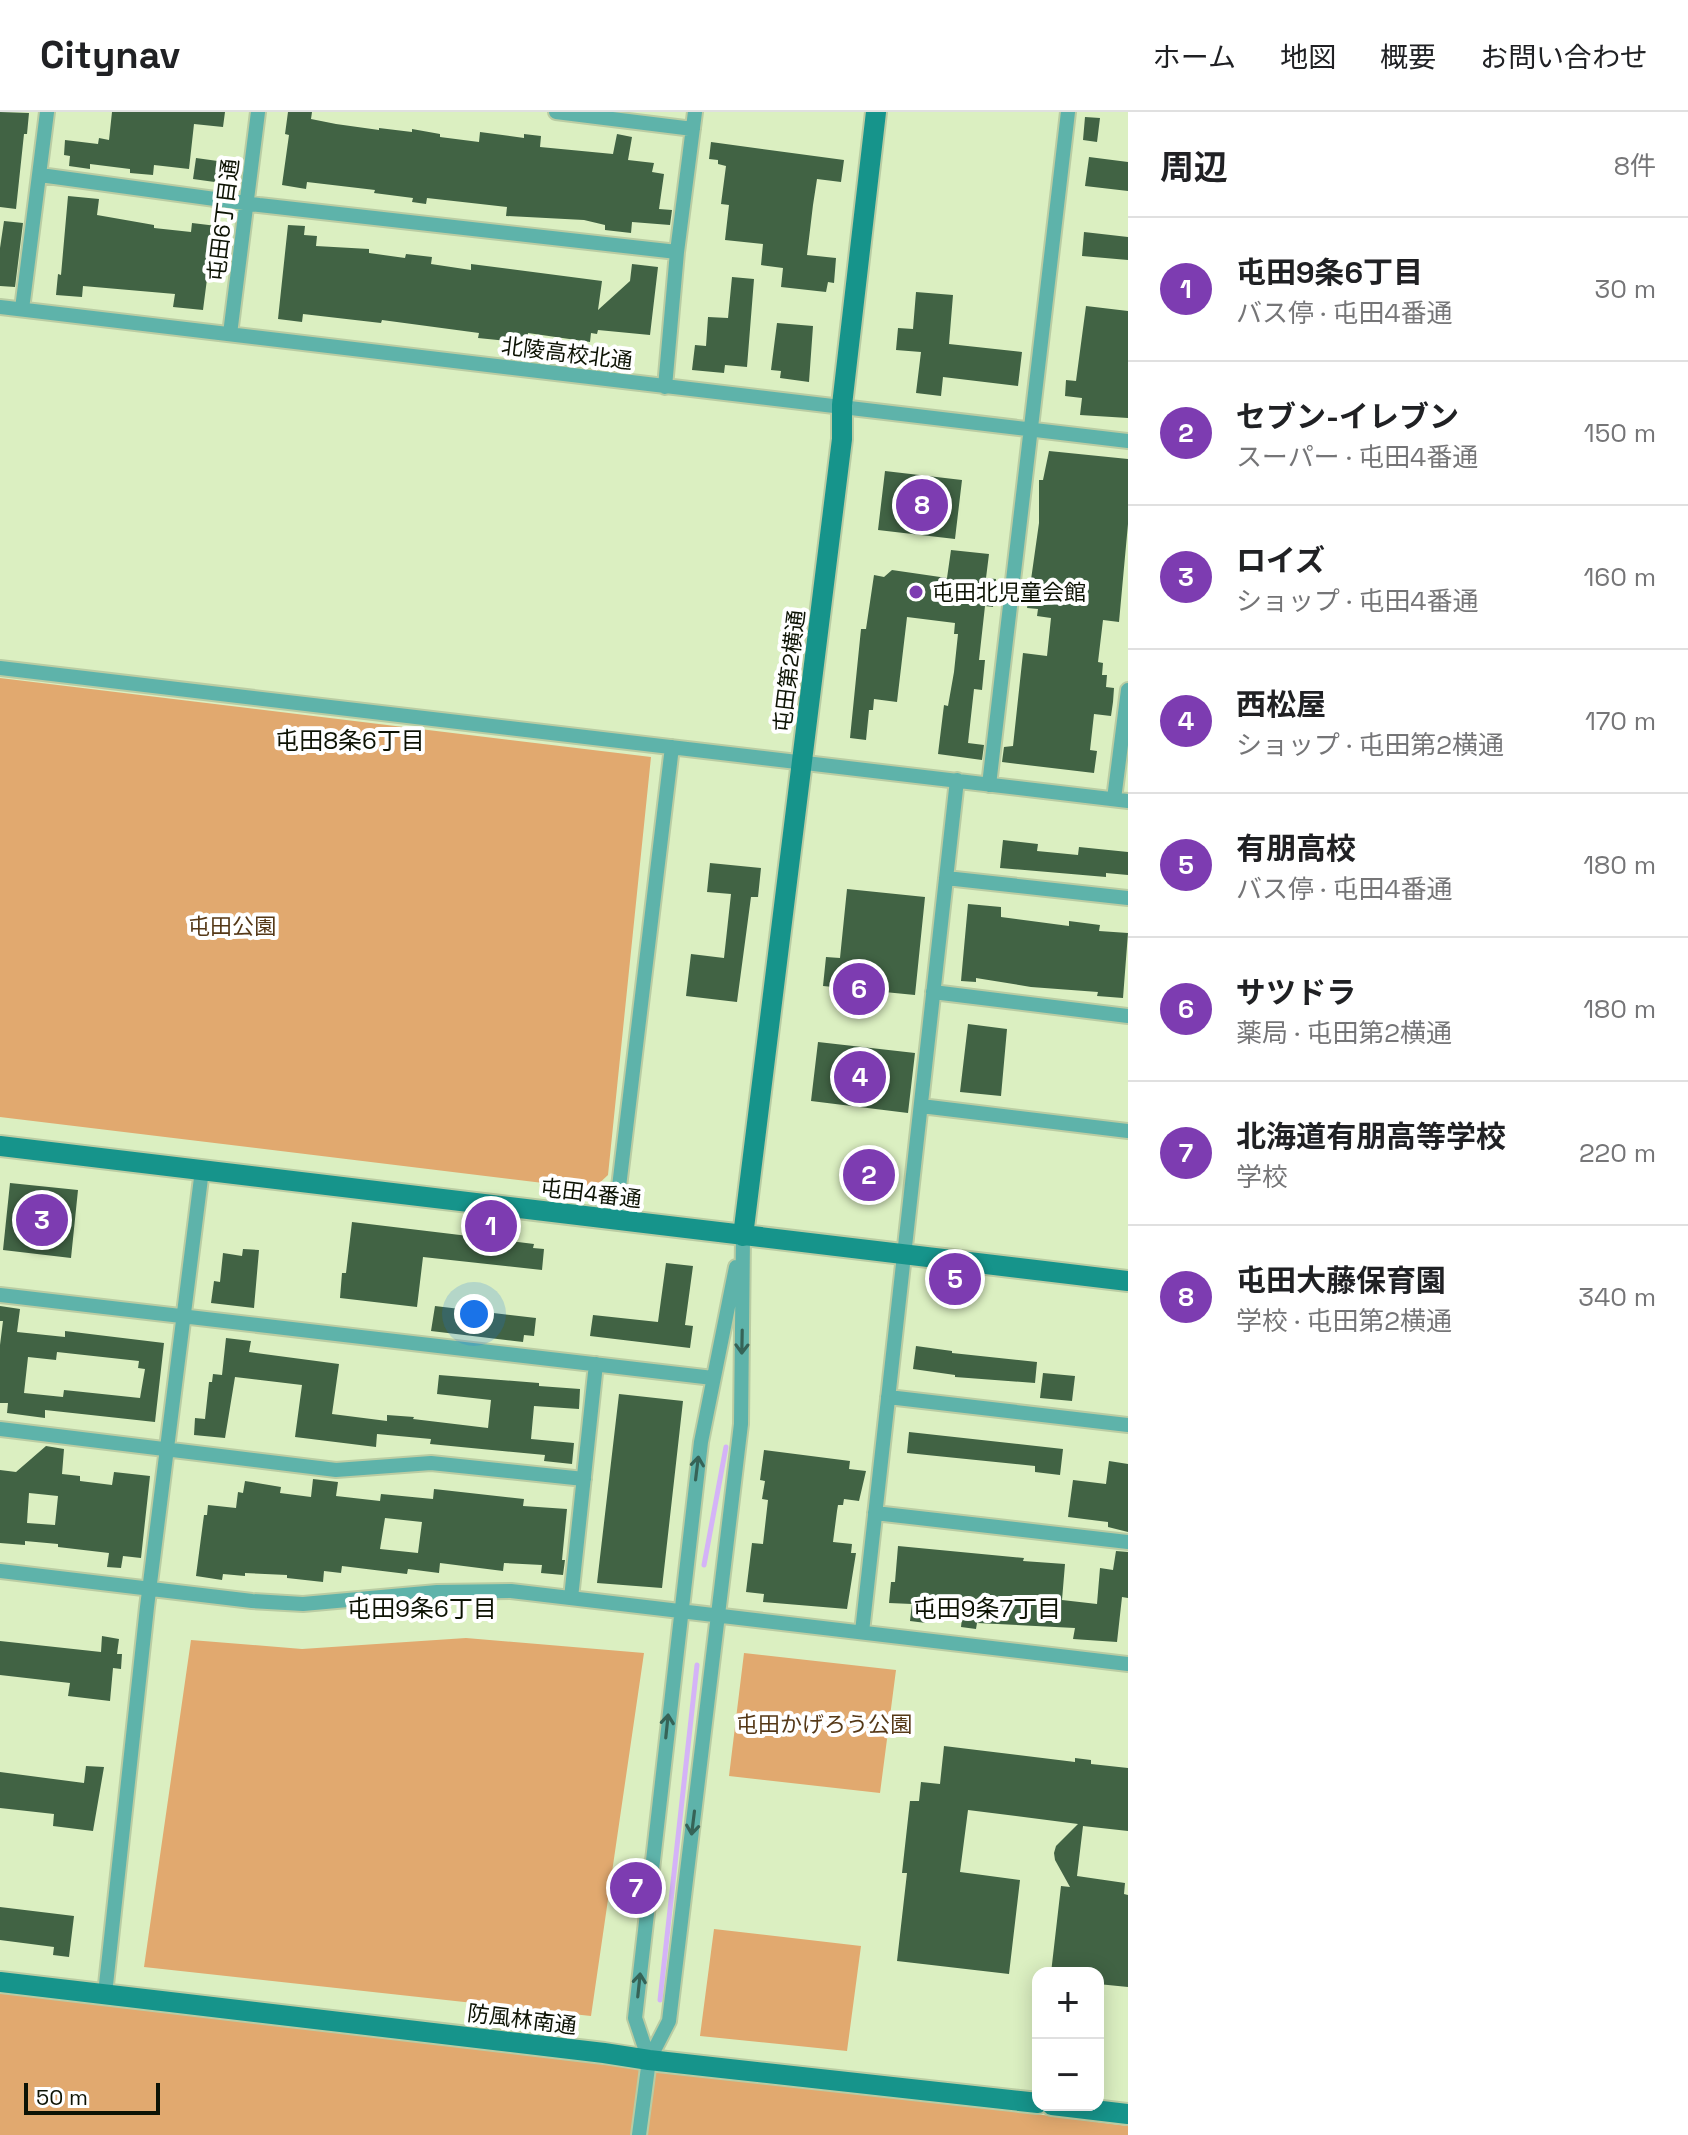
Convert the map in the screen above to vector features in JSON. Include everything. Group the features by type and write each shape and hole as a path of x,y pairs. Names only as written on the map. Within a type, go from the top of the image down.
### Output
{"street":[{"path":"22,309 47,112"},
{"name":"屯田6丁目通","path":"230,334 258,112"},
{"path":"556,112 693,129"},
{"path":"665,387 677,252 695,112"},
{"name":"屯田第2横通","path":"743,1236 842,439 842,405 876,112"},
{"path":"989,785 1068,112"},
{"path":"40,175 247,204 677,252"},
{"name":"北陵高校北通","path":"0,307 1128,441"},
{"path":"0,668 1121,800 1128,690"},
{"path":"615,1220 672,747"},
{"path":"862,1632 957,780"},
{"path":"946,878 1128,898"},
{"path":"933,992 1128,1016"},
{"path":"921,1106 1128,1131"},
{"name":"屯田4番通","path":"0,1146 1128,1281"},
{"path":"105,1994 150,1589 202,1170"},
{"path":"649,2060 635,2018 680,1611 701,1442 743,1236"},
{"path":"639,2135 649,2060 669,2021 741,1424 743,1236"},
{"path":"0,1295 184,1314 713,1378"},
{"path":"571,1598 596,1364"},
{"path":"888,1397 1128,1425"},
{"path":"0,1429 336,1470 431,1463 584,1479"},
{"path":"875,1513 1128,1542"},
{"path":"0,1571 252,1601 303,1604 437,1592 511,1591 1128,1664"},
{"name":"防風林南通","path":"0,1982 1032,2102"},
{"path":"1103,2111 1128,2114"}],"green space":[{"name":"屯田公園","path":"0,678 651,757 608,1175 593,1189 0,1117"},
{"path":"466,1638 644,1653 591,2016 144,1967 191,1640 302,1649"},
{"name":"屯田かげろう公園","path":"744,1653 896,1670 880,1793 729,1776"},
{"path":"714,1929 861,1946 847,2051 700,2036"},
{"path":"0,1991 564,2056 1128,2126 1128,2135 0,2135"}],"building":[{"path":"0,112 29,113 16,209 0,207"},
{"path":"112,112 225,112 223,127 194,124 189,169 154,165 153,175 90,164 90,169 69,166 70,156 64,155 65,140 98,144 99,138 109,140"},
{"path":"288,112 312,112 311,119 336,124 379,130 412,132 412,129 440,134 440,137 479,142 480,132 524,138 524,134 541,136 540,147 613,154 617,134 632,137 628,160 654,163 652,172 664,174 659,209 672,210 670,225 632,222 631,233 605,230 605,225 584,220 506,216 507,207 427,198 426,204 412,202 413,198 374,193 375,190 307,182 306,189 282,185 289,135 285,134"},
{"path":"1085,117 1100,118 1097,142 1083,140"},
{"path":"711,142 844,160 841,182 817,179 813,205 807,255 836,258 834,283 828,282 826,292 781,287 783,268 761,265 763,244 725,240 729,205 721,204 726,166 718,164 718,160 709,159"},
{"path":"1089,157 1128,162 1128,191 1085,186"},
{"path":"196,158 225,162 224,169 231,169 229,184 193,179"},
{"path":"68,196 99,199 97,215 154,225 154,228 191,232 192,223 217,226 212,279 207,279 203,310 173,307 175,294 83,286 82,297 56,295 58,274 61,275"},
{"path":"4,221 23,223 15,287 0,286"},
{"path":"288,225 305,226 304,235 317,236 316,246 369,249 369,253 405,258 406,254 432,257 431,264 471,270 471,264 602,281 598,310 630,281 632,264 658,267 650,335 598,330 597,334 591,333 590,342 528,333 527,343 478,338 479,333 382,320 381,323 303,314 302,322 278,319"},
{"path":"1084,232 1128,237 1128,260 1082,256"},
{"path":"732,277 754,279 747,367 725,365 724,373 692,370 695,345 706,346 708,317 728,318"},
{"path":"916,292 953,295 949,344 1022,352 1018,386 943,377 941,396 916,393 921,352 896,350 898,328 913,329"},
{"path":"1086,306 1128,311 1128,418 1080,415 1082,398 1065,396 1066,380 1076,381"},
{"path":"777,323 813,326 809,382 780,378 781,371 771,370"},
{"path":"1049,451 1128,459 1128,524 1119,622 1103,620 1098,662 1103,663 1102,675 1107,675 1106,687 1114,688 1113,702 1111,716 1094,714 1090,750 1097,751 1094,773 1002,762 1004,747 1013,746 1023,653 1047,656 1051,618 1037,616 1038,609 1027,608 1039,523 1039,480 1043,480"},
{"path":"885,471 962,480 955,539 878,530"},
{"path":"951,550 989,554 986,578 996,579 993,607 985,606 979,660 985,660 982,690 974,689 968,743 984,745 982,760 938,754 944,705 948,706 954,672 958,634 954,634 955,623 907,617 897,702 874,699 873,710 869,710 866,740 850,738 861,629 866,629 874,575 884,577 892,570 947,578"},
{"path":"1003,840 1038,844 1037,851 1078,855 1079,847 1128,852 1128,875 1106,873 1106,877 1000,868"},
{"path":"710,863 761,868 758,897 751,897 737,1002 686,996 691,954 724,958 731,894 707,892"},
{"path":"847,889 925,897 915,995 823,986 826,957 840,958"},
{"path":"968,904 1001,907 1001,917 1069,926 1069,921 1100,925 1099,931 1128,933 1123,998 1097,996 1098,992 1031,987 976,978 976,982 961,981"},
{"path":"968,1024 1007,1029 1001,1096 960,1092"},
{"path":"818,1042 915,1053 908,1113 811,1101"},
{"path":"844,1158 897,1164 893,1193 841,1187"},
{"path":"10,1183 78,1190 71,1258 3,1250"},
{"path":"352,1222 534,1244 533,1248 544,1249 542,1270 423,1257 417,1307 340,1298"},
{"path":"243,1249 259,1250 254,1308 211,1303 214,1281 220,1282 223,1253 242,1256"},
{"path":"666,1263 693,1266 685,1325 693,1326 690,1348 590,1336 593,1315 658,1322"},
{"path":"0,1306 20,1309 17,1332 65,1337 65,1331 164,1343 155,1422 45,1410 45,1418 7,1413 8,1403 0,1403 3,1321 0,1321","holes":["57,1352 139,1361 138,1368 145,1369 140,1398 64,1390 63,1397 24,1393 28,1357 56,1360"]},
{"path":"435,1306 536,1318 534,1336 524,1335 523,1342 431,1331"},
{"path":"226,1338 251,1341 249,1352 339,1364 332,1414 387,1421 387,1415 414,1417 488,1428 491,1400 437,1394 439,1375 580,1389 579,1409 534,1406 531,1439 574,1443 572,1464 544,1461 545,1455 430,1444 431,1439 377,1434 376,1447 295,1437 302,1385 235,1377 225,1438 194,1435 195,1418 205,1419 209,1382 212,1382 213,1374 222,1375"},
{"path":"916,1346 1037,1362 1035,1383 955,1377 913,1369"},
{"path":"1043,1373 1075,1376 1072,1401 1040,1398"},
{"path":"619,1394 683,1401 662,1588 597,1583"},
{"path":"909,1432 1063,1449 1060,1475 1035,1472 1035,1466 907,1453"},
{"path":"46,1446 64,1449 62,1474 80,1476 80,1481 112,1485 114,1472 150,1476 141,1558 123,1556 121,1568 107,1567 109,1553 58,1547 58,1544 25,1541 25,1545 0,1543 0,1470 16,1472","holes":["29,1493 58,1496 55,1525 27,1523"]},
{"path":"764,1450 850,1461 849,1469 866,1471 859,1501 844,1499 837,1511 833,1542 852,1544 851,1553 856,1553 847,1609 763,1602 764,1594 746,1592 752,1543 763,1544 768,1500 762,1499 765,1481 760,1480"},
{"path":"1109,1461 1128,1464 1128,1532 1108,1527 1108,1522 1068,1517 1073,1480 1106,1484"},
{"path":"313,1479 338,1482 336,1496 380,1501 381,1494 433,1499 434,1489 524,1499 523,1506 567,1509 563,1575 541,1573 542,1565 504,1563 503,1571 440,1563 439,1573 408,1569 407,1574 342,1566 341,1573 324,1571 323,1582 287,1578 287,1575 245,1573 245,1576 223,1574 222,1580 196,1576 208,1505 236,1508 238,1492 243,1493 245,1481 281,1487 280,1493 311,1497","holes":["385,1518 422,1522 418,1553 380,1549"]},
{"path":"898,1546 1065,1564 1062,1600 1097,1604 1100,1568 1113,1570 1116,1551 1128,1552 1128,1598 1122,1597 1117,1642 1073,1639 1075,1628 977,1623 976,1629 961,1627 963,1609 928,1605 926,1623 910,1621 912,1604 889,1603 891,1582 895,1582"},
{"path":"102,1636 119,1639 117,1654 122,1654 121,1669 113,1668 110,1701 68,1696 70,1683 0,1675 0,1641 101,1652"},
{"path":"944,1746 1075,1762 1075,1758 1091,1760 1091,1764 1128,1768 1128,1831 1083,1826 1077,1876 1125,1883 1124,1894 1128,1895 1128,1987 1104,1985 1104,1967 1052,1967 1061,1886 1070,1887 1054,1853 1056,1846 1078,1824 968,1810 960,1872 1020,1880 1009,1974 897,1961 907,1873 902,1873 910,1801 919,1801 921,1782 940,1784"},
{"path":"86,1766 104,1767 93,1831 53,1826 54,1814 0,1808 0,1772 84,1783"},
{"path":"0,1907 74,1916 69,1957 53,1955 54,1947 0,1940"}],"waterway":[{"path":"704,1565 726,1447"},
{"path":"660,2000 697,1665"}],"place":[{"name":"屯田大藤保育園","path":"922,505"},
{"name":"屯田北児童会館","path":"916,592"},
{"name":"サツドラ","path":"859,989"},
{"name":"西松屋","path":"860,1077"},
{"name":"セブン-イレブン","path":"869,1175"},
{"name":"ロイズ","path":"42,1220"},
{"name":"屯田9条6丁目","path":"491,1226"},
{"name":"有朋高校","path":"955,1279"},
{"name":"北海道有朋高等学校","path":"636,1888"}],"district":[{"name":"屯田8条6丁目","path":"350,740"},
{"name":"屯田9条6丁目","path":"422,1608"},
{"name":"屯田9条7丁目","path":"987,1608"}]}
